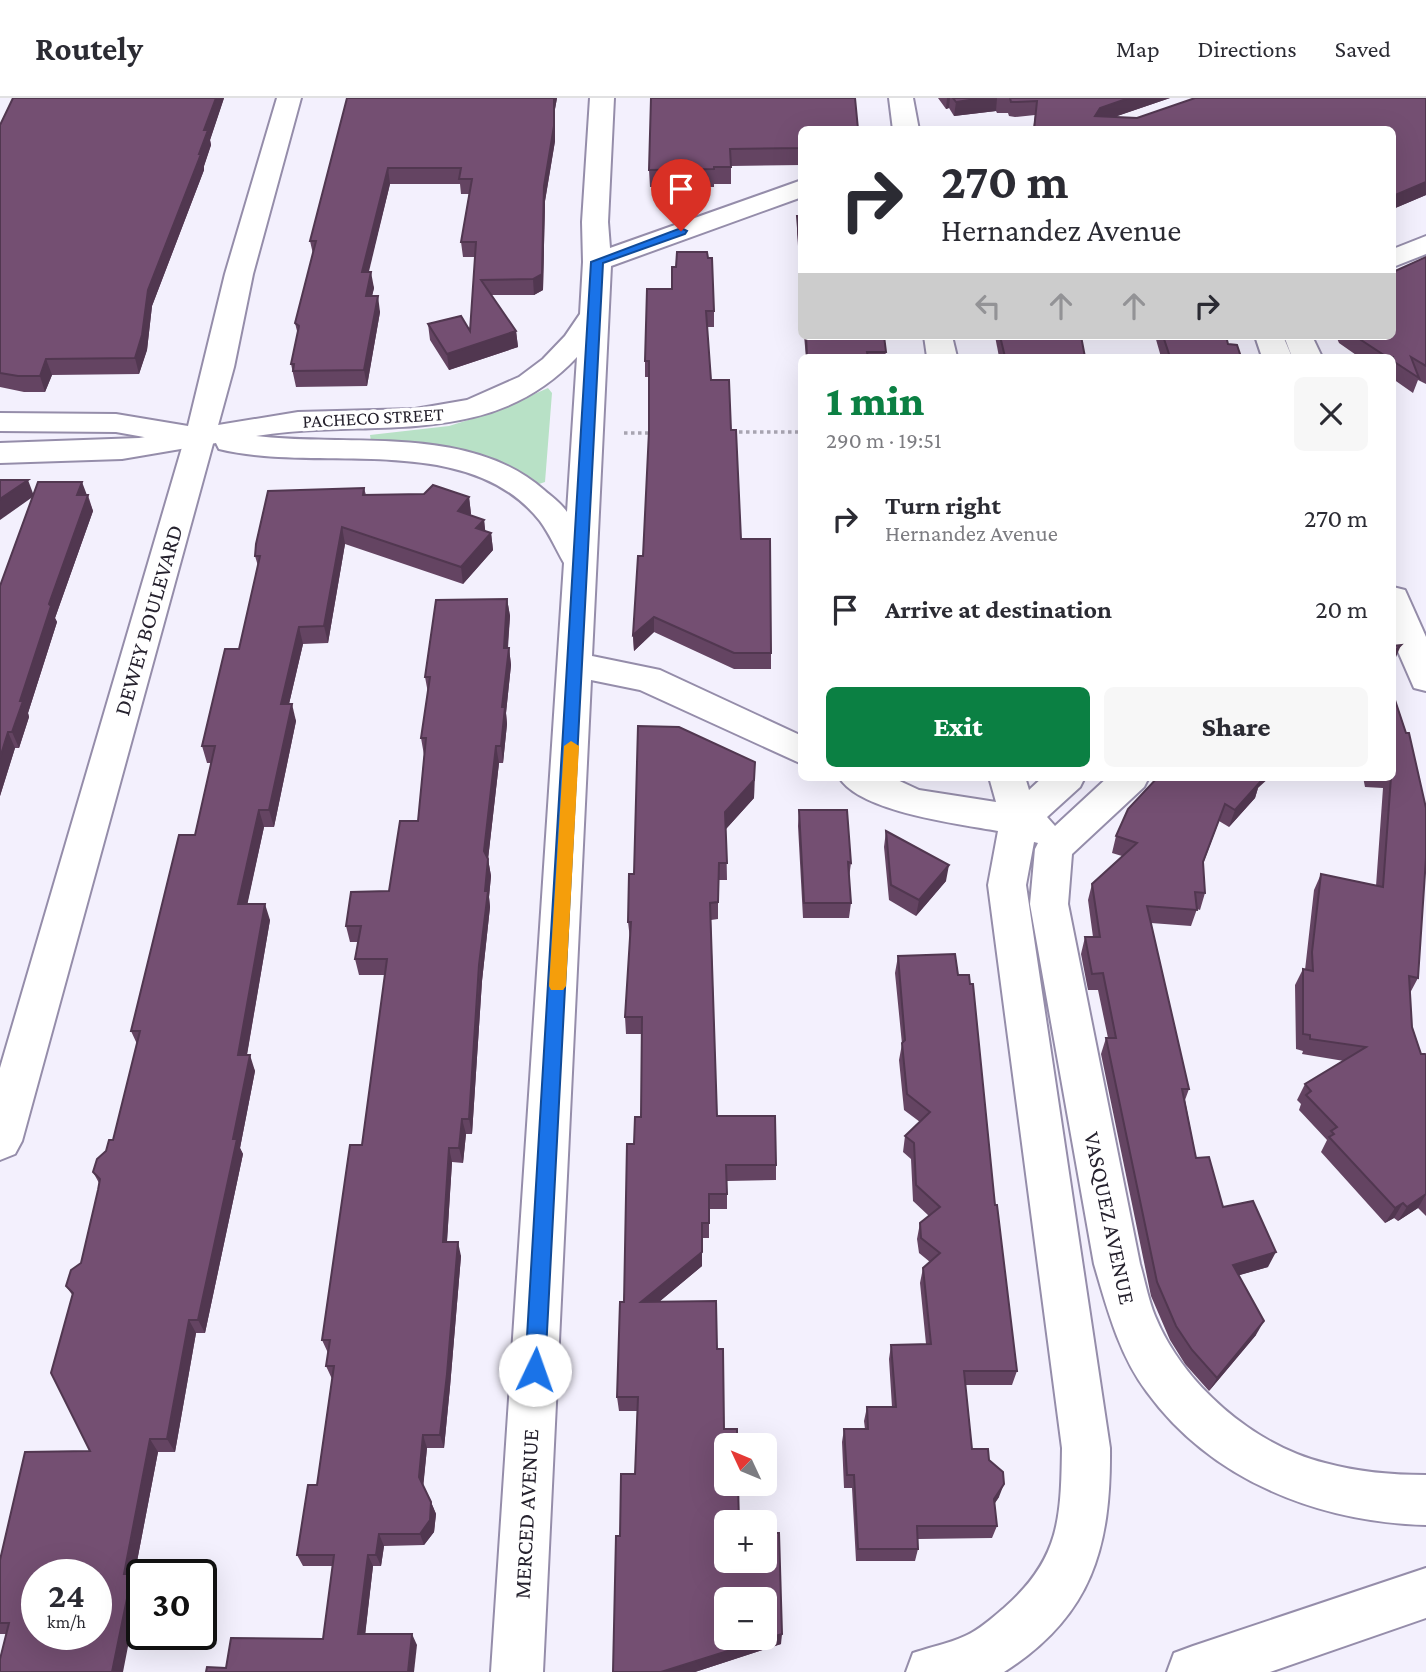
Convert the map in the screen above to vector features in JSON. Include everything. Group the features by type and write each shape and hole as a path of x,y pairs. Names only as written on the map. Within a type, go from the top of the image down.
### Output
{"street":[{"name":"DEWEY BOULEVARD","path":"0,1141 200,437 219,367 239,274 289,98"},
{"name":"MERCED AVENUE","path":"517,1672 597,262 595,222 602,98"},
{"path":"901,98 905,126"},
{"path":"597,262 798,189"},
{"path":"1396,233 1426,220"},
{"path":"1396,258 1426,244"},
{"name":"PACHECO STREET","path":"0,453 107,451 289,421 428,418 471,409 509,395 541,378 564,358 594,314"},
{"name":"PACHECO STREET","path":"0,422 116,423 284,450 392,450 464,459 498,472 550,510 569,535 580,563"},
{"path":"1396,605 1426,679"},
{"path":"575,665 648,679 798,749"},
{"path":"866,781 913,803 1019,820 1062,840 1127,781"},
{"path":"932,1672 982,1655 1026,1624 1057,1588 1078,1546 1087,1497 1086,1448 1007,885 1019,820 1008,781"},
{"path":"1019,820 1063,781"},
{"name":"VASQUEZ AVENUE","path":"1062,840 1054,849 1049,904 1116,1264 1134,1322 1162,1375 1205,1424 1254,1458 1322,1487 1385,1499 1426,1500"},
{"path":"1193,1672 1426,1593"}],"path":[{"path":"724,432 798,432"},
{"path":"634,433 657,433"}],"green space":[{"path":"548,388 552,393 545,482 536,485 425,446 371,441 370,435 449,426 494,412"}],"building":[{"path":"13,98 216,98 204,130 208,130 201,154 148,290 142,335 135,358 46,359 40,376 0,373 0,125"},
{"path":"347,98 554,98 554,126 544,186 542,274 533,279 481,280 516,331 447,354 428,324 461,316 470,331 476,242 461,242 472,179 459,179 461,168 388,168 362,272 371,272 366,296 378,296 364,370 293,371 294,364 291,364 299,326 295,323 316,241 310,241"},
{"path":"651,98 855,98 858,126 798,126 798,148 730,149 731,167 649,170"},
{"path":"953,98 983,98 956,102"},
{"path":"1010,98 1129,98 1100,108 1095,116 1137,118 1195,98 1426,98 1426,182 1396,195 1396,126 1034,126 1037,101 1011,102"},
{"path":"677,252 707,252 708,258 712,258 714,311 706,311 711,380 729,380 731,430 736,430 741,539 770,539 771,653 734,653 654,617 633,635 638,556 643,556 649,431 649,361 645,361 647,289 672,289 672,267 676,267"},
{"path":"1426,257 1426,366 1411,357 1419,378 1396,363 1396,354 1382,354 1361,340 1396,340 1396,271"},
{"path":"806,340 884,340 886,352 867,354 807,354"},
{"path":"1001,340 1082,340 1084,354 1004,354"},
{"path":"1164,340 1227,340 1228,344 1237,345 1240,354 1169,354"},
{"path":"0,480 28,480 0,499"},
{"path":"38,482 82,482 77,495 88,495 49,604 51,606 20,701 23,701 12,732 8,732 0,758 0,586"},
{"path":"433,485 469,497 458,511 484,520 476,528 491,533 461,567 342,527 324,626 299,627 281,704 292,704 269,810 259,810 238,904 265,904 238,1055 250,1055 233,1139 237,1139 198,1320 189,1320 167,1439 150,1439 126,1559 126,1603 112,1672 0,1672 0,1659 9,1623 0,1623 0,1560 25,1452 90,1451 51,1373 73,1293 66,1286 71,1270 81,1263 100,1179 93,1172 97,1159 106,1151 109,1140 113,1140 140,1031 131,1031 179,835 195,835 215,746 202,746 225,649 239,649 260,556 255,556 256,544 268,491 364,488 363,495 424,494"},
{"path":"507,599 504,648 509,648 502,707 505,707 501,746 496,746 484,851 488,859 485,891 488,891 479,965 469,1119 462,1119 459,1148 449,1148 443,1242 458,1242 447,1374 440,1435 423,1435 419,1477 431,1502 430,1520 420,1534 379,1534 376,1555 368,1555 358,1634 412,1634 408,1672 206,1672 207,1667 226,1668 231,1638 323,1639 334,1555 297,1555 308,1485 317,1485 334,1366 326,1366 330,1340 322,1340 350,1145 362,1145 387,959 355,959 361,926 346,926 351,892 389,891 400,821 418,821 426,738 421,738 430,677 425,677 436,600"},
{"path":"1396,703 1406,733 1409,733 1426,808 1426,858 1418,978 1409,976 1412,1027 1421,1054 1426,1055 1426,1194 1407,1207 1403,1203 1395,1208 1329,1137 1334,1134 1331,1131 1337,1127 1306,1095 1311,1091 1305,1084 1366,1047 1310,1039 1310,1035 1303,1034 1303,969 1313,971 1312,952 1321,874 1383,887 1391,781 1396,781"},
{"path":"638,726 679,727 755,762 754,780 725,812 727,863 719,863 718,902 710,903 717,1116 775,1116 776,1165 726,1165 727,1194 709,1194 709,1223 702,1223 702,1252 641,1302 716,1301 717,1349 723,1349 724,1429 737,1429 737,1433 714,1433 714,1496 738,1496 739,1510 714,1510 714,1573 777,1573 779,1533 782,1634 777,1636 777,1587 714,1587 714,1650 731,1650 661,1672 613,1672 616,1536 620,1536 621,1474 635,1474 638,1397 617,1397 620,1302 624,1302 627,1144 634,1144 635,1117 641,1117 642,1017 625,1017 631,922 628,922 629,874 634,874"},
{"path":"1154,781 1261,781 1235,810 1225,804 1203,862 1205,893 1195,892 1197,910 1147,906 1189,1089 1182,1089 1196,1158 1209,1157 1223,1207 1253,1201 1276,1252 1233,1265 1264,1321 1217,1378 1192,1350 1176,1326 1157,1282 1106,1038 1116,1038 1103,973 1092,974 1085,937 1100,937 1092,884 1137,843 1116,836 1128,809"},
{"path":"799,810 847,810 851,903 804,903"},
{"path":"886,831 949,865 919,900 891,885"},
{"path":"955,954 958,975 969,975 970,984 973,984 995,1205 1017,1371 964,1371 972,1449 988,1449 989,1460 1003,1472 1004,1484 994,1499 997,1526 917,1526 918,1549 858,1549 854,1475 847,1475 844,1429 868,1429 867,1407 896,1407 891,1345 931,1344 923,1268 940,1253 921,1238 920,1223 940,1207 916,1185 914,1143 905,1136 930,1112 907,1094 898,956"}],"slow traffic":[{"path":"557,986 571,746"}],"route":[{"path":"535,1370 597,262 681,231"}]}
